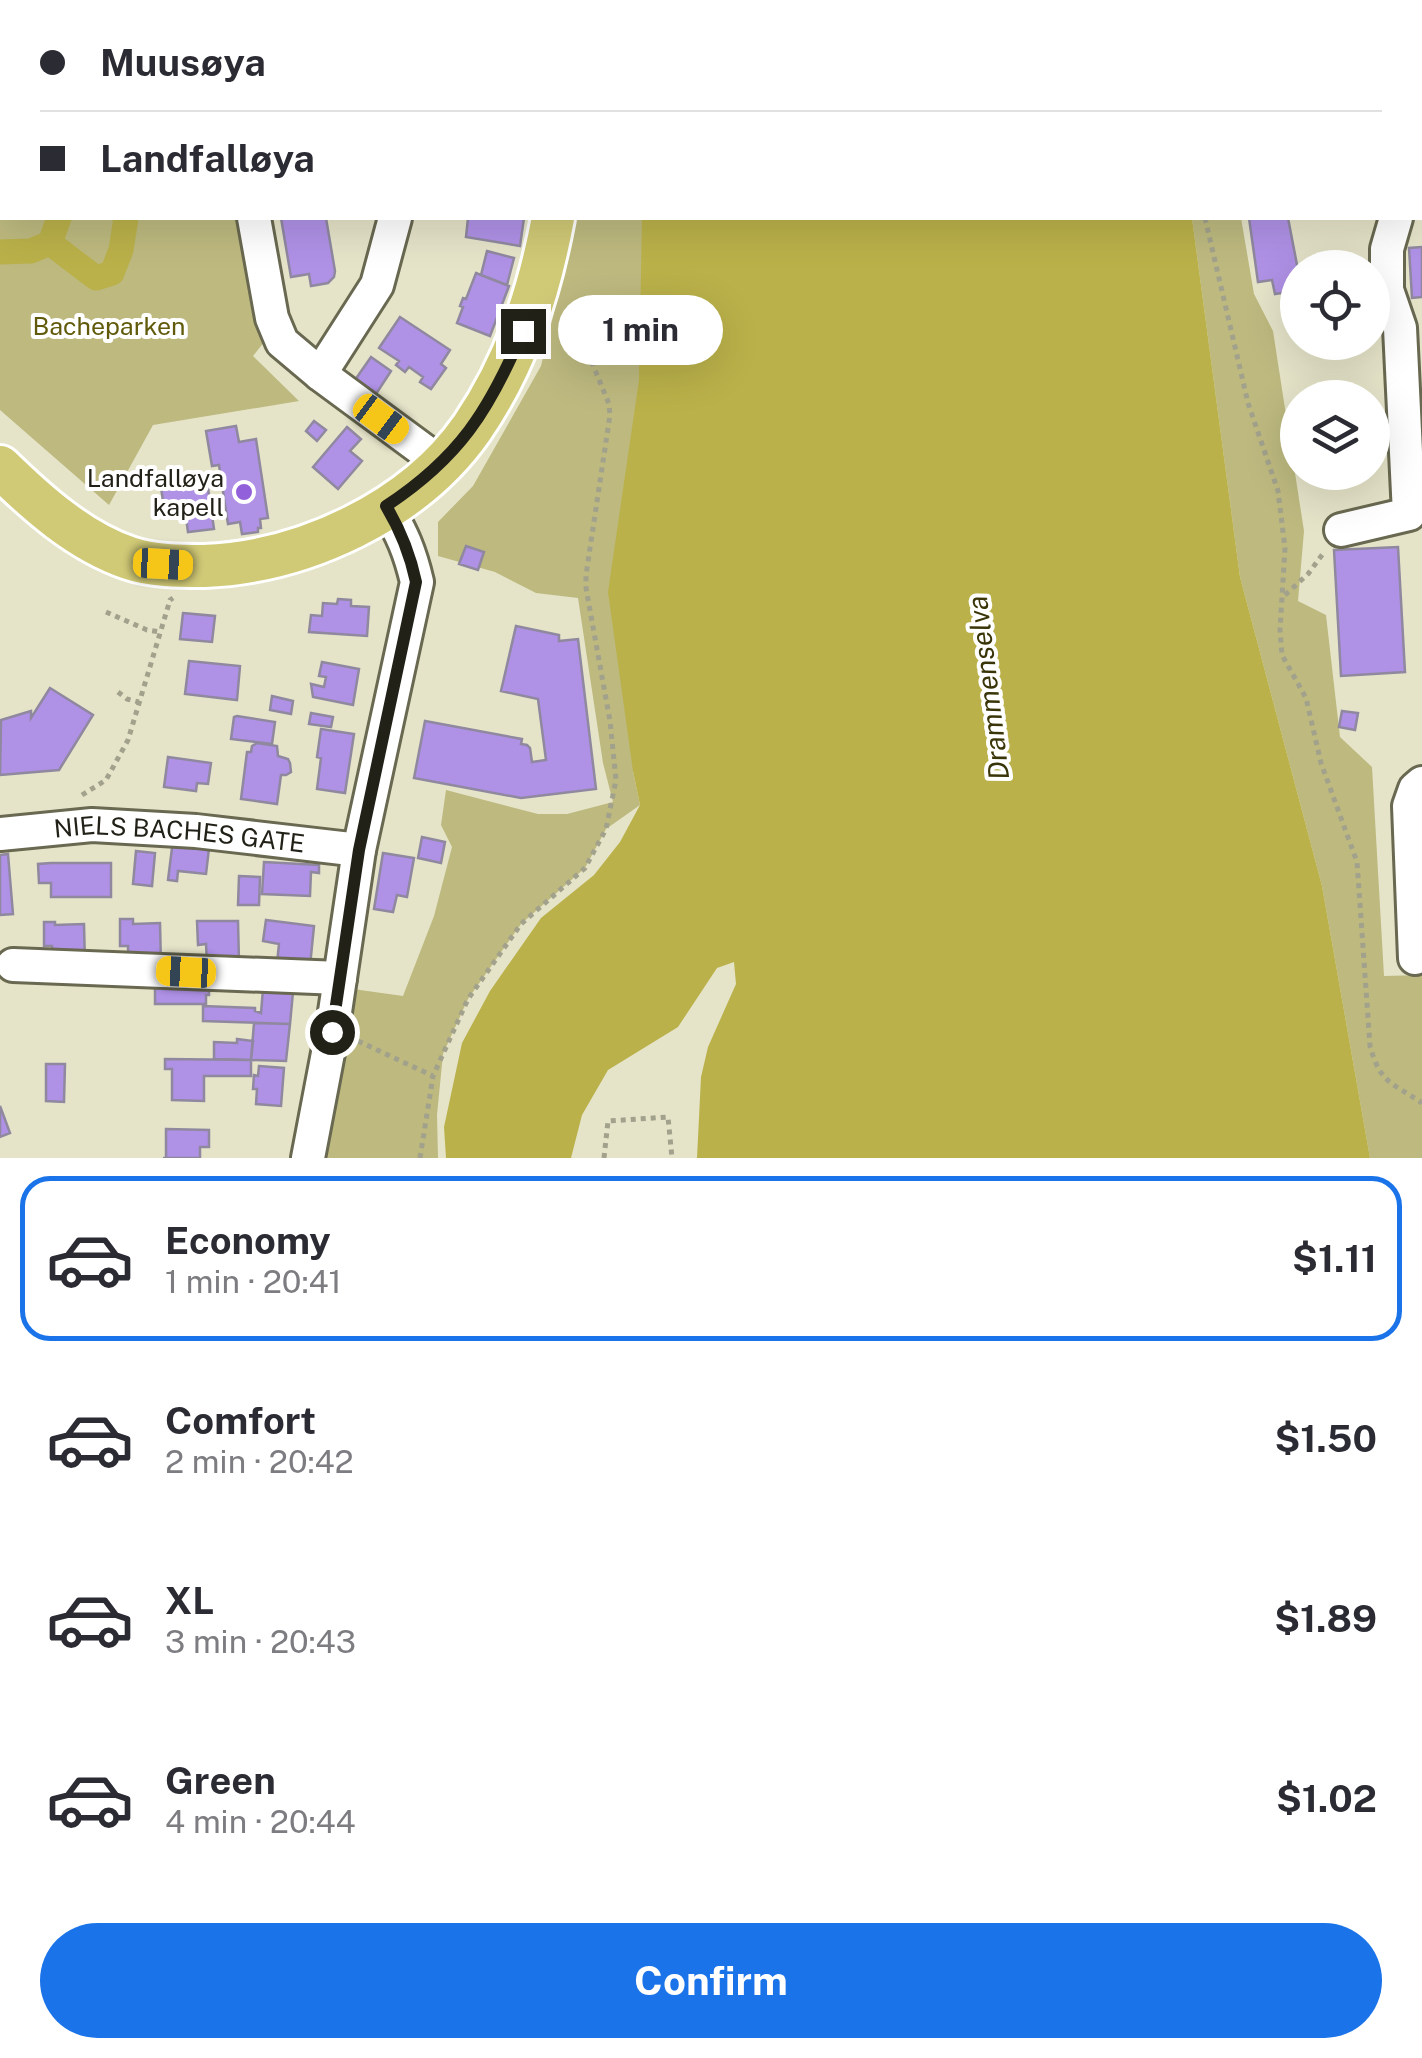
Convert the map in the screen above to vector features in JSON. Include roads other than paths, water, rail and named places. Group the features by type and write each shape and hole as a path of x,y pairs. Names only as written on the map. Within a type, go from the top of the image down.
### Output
{"main road":[{"path":"0,467 65,524 130,559 220,565 288,552 344,531 414,488 442,464 470,430 508,367 523,331 542,273 553,220"}],"street":[{"path":"254,220 272,318 282,342 442,464"},
{"path":"320,374 376,285 394,220"},
{"path":"1340,530 1409,514 1411,333 1387,290 1387,249 1395,220"},
{"path":"308,1158 332,1032 359,850 416,582 409,550 386,506"},
{"path":"1415,958 1409,806 1415,789 1422,783"},
{"name":"NIELS BACHES GATE","path":"0,834 92,825 196,830 359,850"},
{"path":"13,966 340,978"}],"water":[{"name":"Drammenselva","path":"642,220 1192,220 1240,577 1322,886 1370,1158 697,1158 701,1077 708,1047 736,984 734,962 717,968 678,1027 608,1070 582,1115 571,1158 446,1158 444,1127 462,1043 490,991 541,918 594,875 620,842 640,805 608,592 639,380"}],"waterway":[{"path":"0,252 31,251 50,243 58,220"},
{"path":"50,243 96,278 112,273 126,220"}],"place":[{"name":"Landfalløya kapell","path":"244,492"}],"park label":[{"name":"Bacheparken","path":"109,326"}]}
